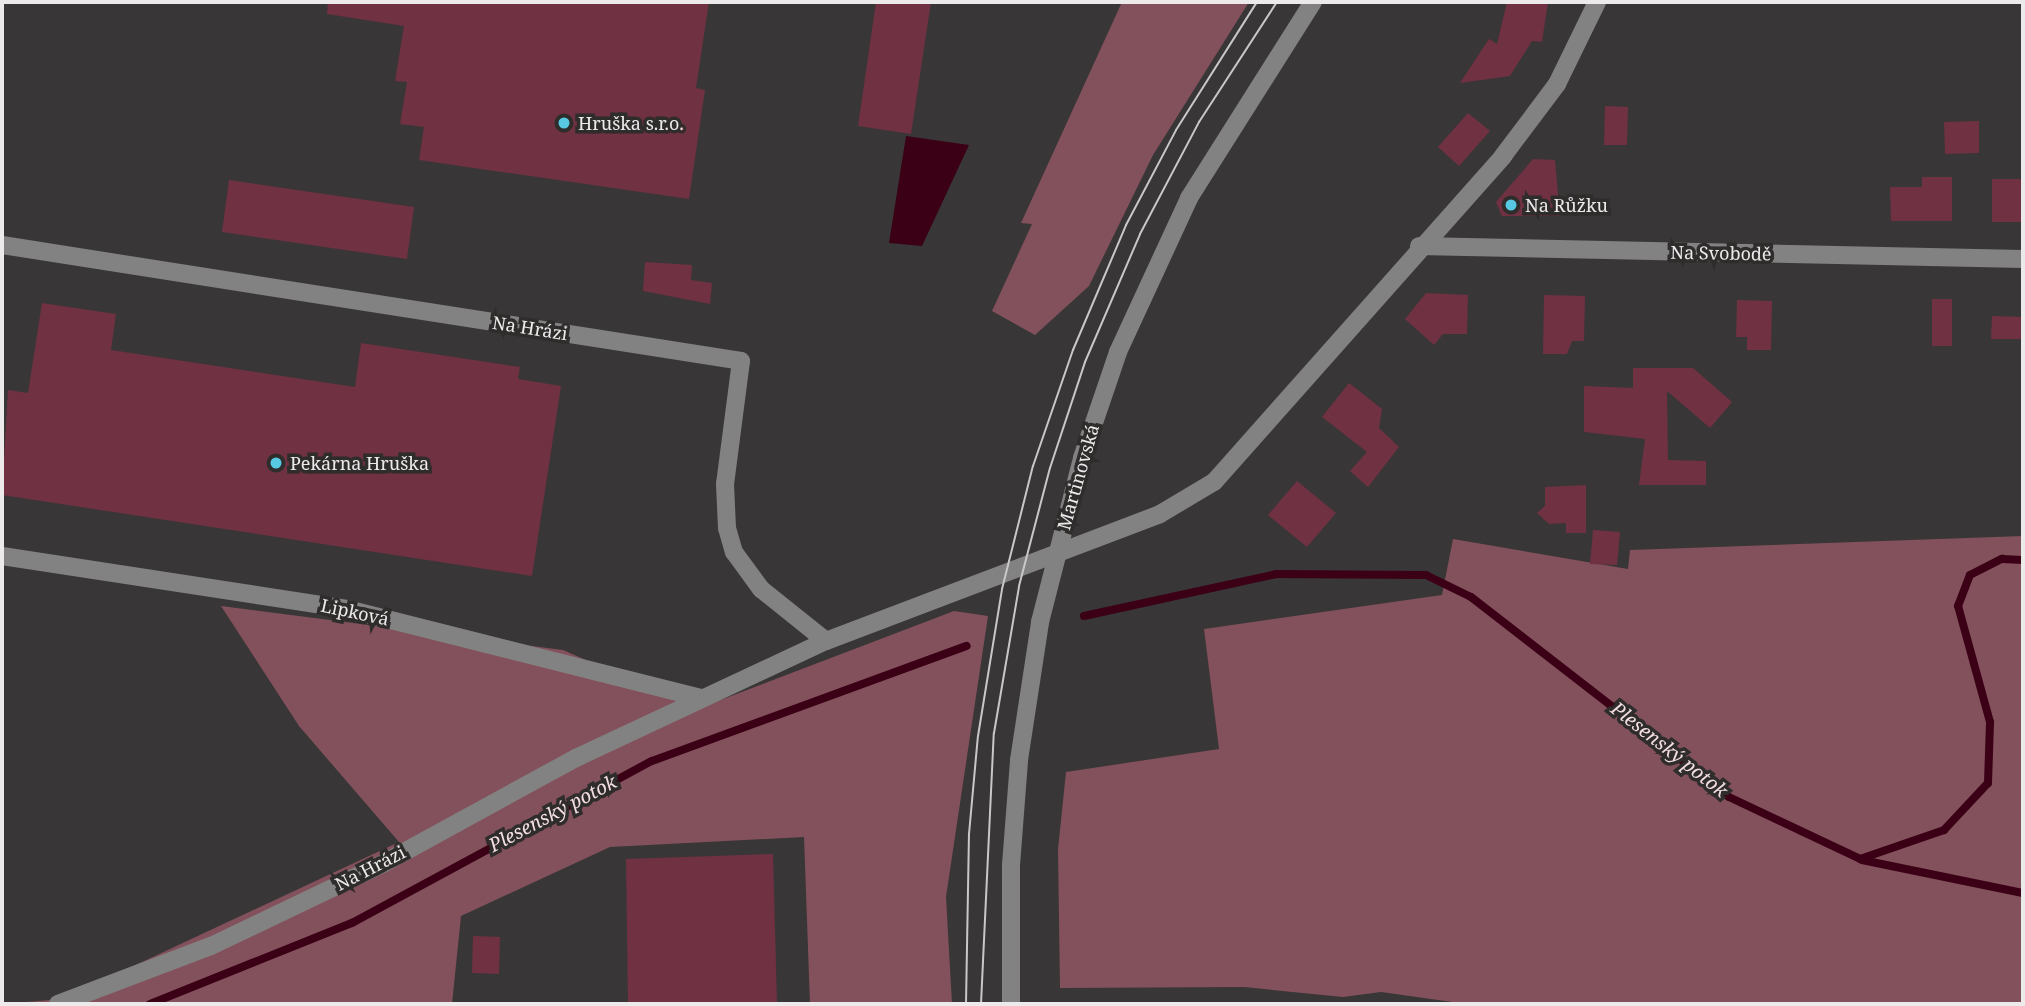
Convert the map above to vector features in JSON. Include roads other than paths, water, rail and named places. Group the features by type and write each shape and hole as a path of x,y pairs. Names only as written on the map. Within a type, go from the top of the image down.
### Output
{"street":[{"name":"Martinovská","path":"1011,1004 1011,865 1019,760 1056,552 1099,405 1145,290 1216,149 1313,2"},
{"path":"1056,552 1160,514 1214,482 1419,246 1503,156 1557,84 1597,2"},
{"name":"Na Hrázi","path":"2,246 741,361 725,484 731,540 761,589 826,641"},
{"name":"Na Svobodě","path":"1419,246 2023,259"},
{"name":"Na Hrázi","path":"58,1004 236,934 702,698 826,641 1056,552"},
{"name":"Lipková","path":"2,556 347,609 702,698"}],"waterway":[{"name":"Plesenský potok","path":"1084,616 1276,574 1426,575 1471,597 1729,797 1860,859 1944,830 1988,783 1990,722 1958,606 1970,575 2002,559 2023,560"},
{"name":"Plesenský potok","path":"150,1004 352,923 652,761 967,646"},
{"path":"1862,860 2023,893"}],"tram line":[{"path":"966,1004 969,834 978,736 1002,589 1033,466 1073,350 1126,225 1176,130 1257,2"},
{"path":"981,1004 994,733 1019,586 1050,468 1085,362 1140,234 1199,122 1277,2"}],"place":[{"name":"Hruška s.r.o.","path":"564,123"},
{"name":"Na Růžku","path":"1511,205"},
{"name":"Pekárna Hruška","path":"276,463"}]}
